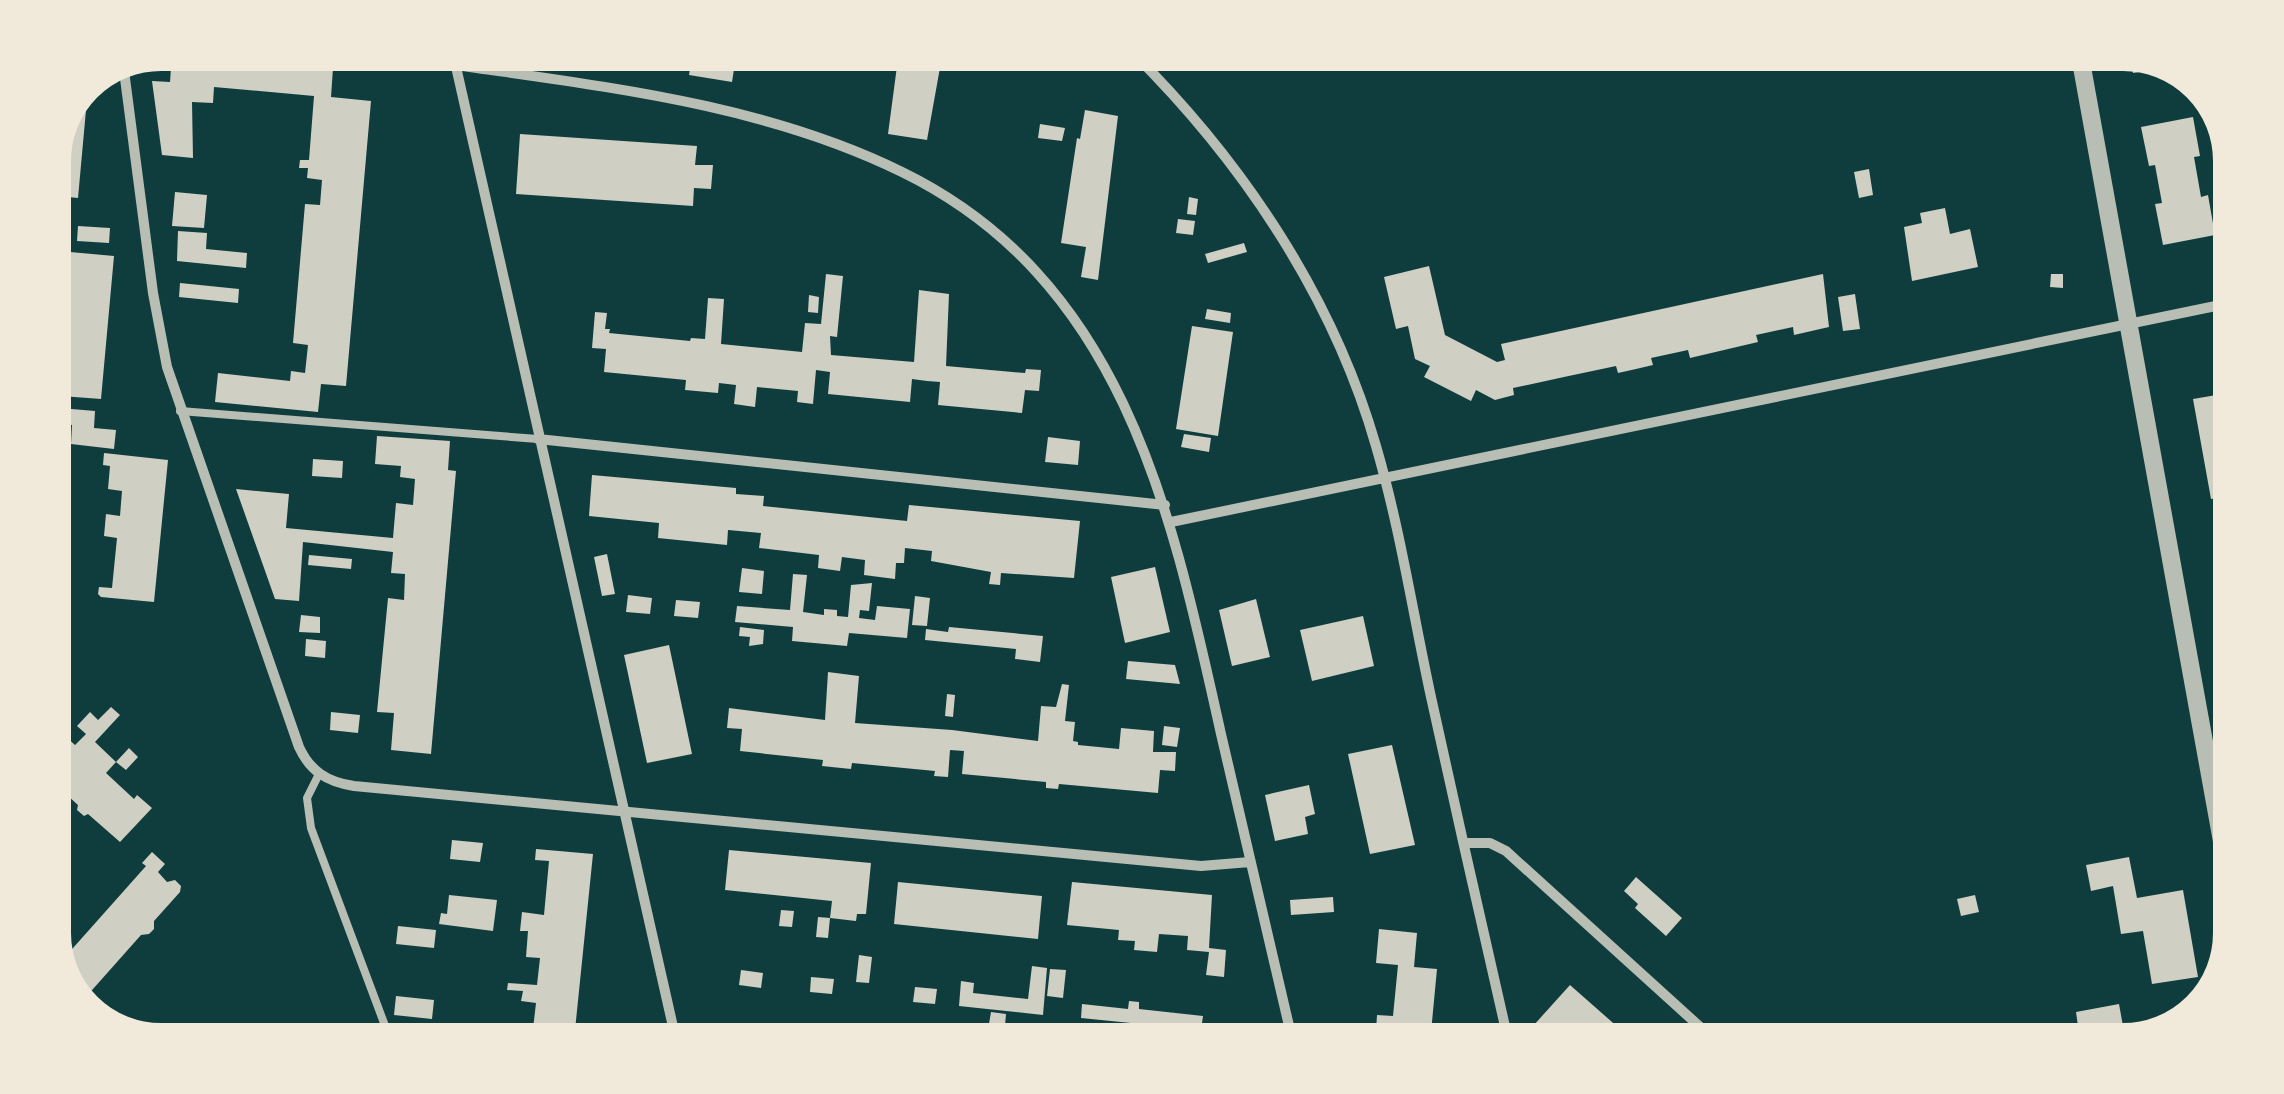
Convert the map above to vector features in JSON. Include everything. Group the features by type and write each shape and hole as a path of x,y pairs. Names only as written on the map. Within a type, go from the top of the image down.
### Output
{"street":[{"path":"674,1029 456,65 636,92 776,124 850,148 940,192 1021,255 1076,322 1118,393 1165,504 1290,1029"},
{"path":"1144,65 1193,116 1266,212 1341,352 1366,415 1384,478 1506,1029"},
{"path":"2082,65 2219,829"},
{"path":"124,73 158,322 180,411 296,738 307,762 319,774 354,786 1200,866 1250,862"},
{"path":"1171,522 2219,305"},
{"path":"538,439 1165,504"},
{"path":"1464,844 1490,843 1506,851 1702,1029"}],"lane":[{"path":"180,411 538,439"},
{"path":"319,774 307,798 311,828 386,1029"}],"building":[{"path":"171,65 333,68 331,97 371,101 346,386 321,384 318,412 215,402 218,373 290,381 291,371 305,373 308,345 293,343 305,204 320,205 322,180 307,178 308,168 299,168 300,160 309,160 314,96 214,87 213,103 192,102 193,158 162,155 152,81 170,82"},
{"path":"691,65 735,65 732,82 689,75"},
{"path":"897,65 940,65 927,140 888,134"},
{"path":"2131,66 2152,70 2133,73"},
{"path":"87,101 78,198 65,197 65,155 68,136"},
{"path":"1085,110 1118,116 1098,280 1081,277 1086,247 1061,243"},
{"path":"2193,117 2200,156 2194,157 2201,197 2208,195 2215,235 2163,245 2155,204 2162,203 2155,165 2149,166 2141,127"},
{"path":"1040,124 1065,128 1062,141 1038,138"},
{"path":"520,134 697,146 695,165 713,165 711,189 694,188 693,206 516,194"},
{"path":"1869,169 1873,195 1859,198 1854,172"},
{"path":"175,192 207,195 204,228 172,226"},
{"path":"1189,197 1198,199 1196,215 1187,214"},
{"path":"1945,208 1950,234 1970,229 1978,267 1912,281 1904,227 1922,223 1920,213"},
{"path":"1178,219 1195,221 1193,235 1176,233"},
{"path":"78,226 110,228 109,243 77,241"},
{"path":"178,231 207,233 206,249 247,253 246,268 177,261"},
{"path":"1244,243 1247,252 1208,263 1205,254"},
{"path":"65,252 114,256 101,399 65,396"},
{"path":"1429,266 1445,335 1497,362 1505,360 1501,344 1823,274 1829,327 1794,335 1793,327 1756,335 1758,342 1690,358 1688,350 1651,358 1653,365 1618,373 1616,366 1513,388 1514,395 1495,400 1476,390 1471,401 1424,377 1430,366 1415,359 1408,326 1396,329 1384,277"},
{"path":"826,274 843,276 837,337 830,336 831,355 914,362 919,290 949,294 946,366 1025,373 1026,369 1041,370 1039,391 1025,390 1022,413 938,405 940,382 912,379 910,402 828,394 830,372 816,370 813,404 797,402 798,391 757,387 755,407 734,404 736,385 719,383 718,393 685,390 686,380 604,372 606,349 592,348 595,312 607,313 605,329 610,329 609,333 705,339 708,298 724,299 721,344 802,352 805,323 821,324"},
{"path":"2051,274 2063,274 2063,288 2050,287"},
{"path":"180,283 239,289 238,303 179,297"},
{"path":"1855,294 1860,329 1843,331 1838,297"},
{"path":"809,295 819,297 818,313 808,312"},
{"path":"1207,309 1231,313 1230,323 1205,319"},
{"path":"1192,326 1233,332 1218,436 1176,429"},
{"path":"2219,395 2219,498 2211,499 2193,399"},
{"path":"65,408 95,411 94,428 116,430 114,449 71,444 72,425 65,424"},
{"path":"1184,434 1211,438 1209,452 1181,447"},
{"path":"377,436 450,441 448,470 456,471 431,754 391,750 394,713 377,712 388,598 404,600 405,574 391,573 393,552 303,542 299,601 275,599 236,489 289,494 286,528 393,538 396,503 413,505 415,479 400,477 401,466 375,464"},
{"path":"1048,437 1080,441 1078,465 1045,462"},
{"path":"104,453 168,460 154,602 98,594 99,587 112,588 117,538 104,536 106,514 120,516 122,491 108,489 110,466 103,465"},
{"path":"313,459 343,461 342,478 312,476"},
{"path":"592,475 736,488 736,494 764,496 763,506 907,521 909,505 1080,521 1074,578 1001,573 1000,585 989,584 991,572 931,561 932,551 905,548 904,563 896,563 895,579 864,575 865,560 842,557 840,571 818,568 819,555 759,548 761,533 728,530 727,545 658,538 659,523 589,516"},
{"path":"607,554 615,594 602,596 594,557"},
{"path":"309,555 352,559 351,569 308,565"},
{"path":"1155,567 1170,632 1125,643 1111,577"},
{"path":"742,568 764,571 762,594 739,592"},
{"path":"793,574 807,575 803,612 824,615 824,609 837,610 837,616 848,617 851,585 872,583 869,611 860,610 859,618 875,620 877,606 910,609 907,638 849,633 847,646 792,641 793,627 735,622 737,606 790,610"},
{"path":"628,595 652,598 650,614 626,612"},
{"path":"915,596 930,598 927,626 912,625"},
{"path":"1256,599 1270,657 1232,666 1219,610"},
{"path":"676,600 700,602 698,618 674,616"},
{"path":"301,615 320,617 320,633 299,632"},
{"path":"1363,616 1374,666 1312,681 1300,630"},
{"path":"740,627 764,630 763,644 749,646 750,637 739,636"},
{"path":"949,627 1043,636 1040,662 1015,659 1016,649 925,640 926,629 948,632"},
{"path":"306,639 326,641 325,658 305,656"},
{"path":"669,645 692,754 647,763 624,655"},
{"path":"1128,661 1175,665 1180,684 1126,679"},
{"path":"828,672 859,676 855,723 1038,741 1041,706 1056,707 1062,684 1069,685 1065,721 1075,722 1073,741 1078,745 1119,749 1121,728 1154,731 1153,752 1176,752 1175,771 1160,770 1158,793 1059,784 1058,789 1046,788 1046,782 962,774 964,751 950,750 948,777 934,776 935,771 852,763 851,769 822,766 823,760 740,751 742,729 727,728 729,708 825,720"},
{"path":"947,694 955,695 953,717 945,716"},
{"path":"111,707 120,715 95,742 116,762 106,773 134,799 137,795 152,808 120,842 88,814 84,816 77,810 78,805 65,793 65,736 75,745 86,734 77,726 90,712 98,720"},
{"path":"331,712 360,715 358,733 330,730"},
{"path":"1164,726 1180,728 1177,747 1162,745"},
{"path":"1392,745 1415,845 1370,854 1348,754"},
{"path":"129,748 138,757 126,770 116,762"},
{"path":"1309,785 1315,814 1305,817 1308,834 1275,841 1265,795"},
{"path":"452,840 483,843 480,862 450,859"},
{"path":"536,849 593,854 575,1029 533,1029 536,1003 521,1001 523,991 507,990 508,983 537,985 540,958 526,957 528,931 520,931 522,912 544,915 549,861 535,860"},
{"path":"729,850 871,863 866,914 857,914 856,921 830,918 832,901 725,890"},
{"path":"152,852 165,864 158,872 167,882 175,880 181,886 180,892 154,921 154,929 141,935 88,995 68,954 146,866 142,863"},
{"path":"2129,857 2137,898 2183,890 2198,977 2152,984 2143,931 2121,934 2113,886 2091,891 2086,865"},
{"path":"1636,877 1682,918 1666,936 1635,908 1638,904 1624,891"},
{"path":"898,882 1042,896 1038,939 894,924"},
{"path":"1072,882 1212,895 1209,948 1226,950 1224,977 1206,975 1209,952 1187,950 1188,936 1159,934 1157,952 1134,950 1135,941 1118,940 1119,930 1067,925"},
{"path":"449,895 497,900 493,931 439,924 441,913 447,914"},
{"path":"1975,895 1979,912 1961,916 1957,899"},
{"path":"1333,897 1334,912 1291,915 1290,900"},
{"path":"781,910 794,911 792,927 779,926"},
{"path":"818,917 830,918 828,938 816,937"},
{"path":"398,926 436,930 434,948 396,944"},
{"path":"1379,929 1417,933 1414,967 1437,969 1431,1029 1376,1029 1377,1015 1393,1016 1398,965 1376,963"},
{"path":"859,955 872,957 869,983 856,982"},
{"path":"1032,966 1047,968 1043,1015 959,1006 961,981 974,983 973,993 1028,999"},
{"path":"1050,969 1066,970 1063,998 1047,996"},
{"path":"741,970 763,973 761,988 739,985"},
{"path":"811,977 834,979 832,994 810,992"},
{"path":"1570,985 1620,1029 1536,1029 1533,1026"},
{"path":"915,987 937,989 935,1004 913,1002"},
{"path":"396,996 434,1000 432,1019 394,1015"},
{"path":"1129,1001 1139,1002 1139,1009 1203,1016 1201,1029 1081,1018 1082,1004 1128,1009"},
{"path":"2119,1004 2123,1026 2078,1029 2076,1012"},
{"path":"991,1012 1006,1014 1005,1026 989,1024"}]}
